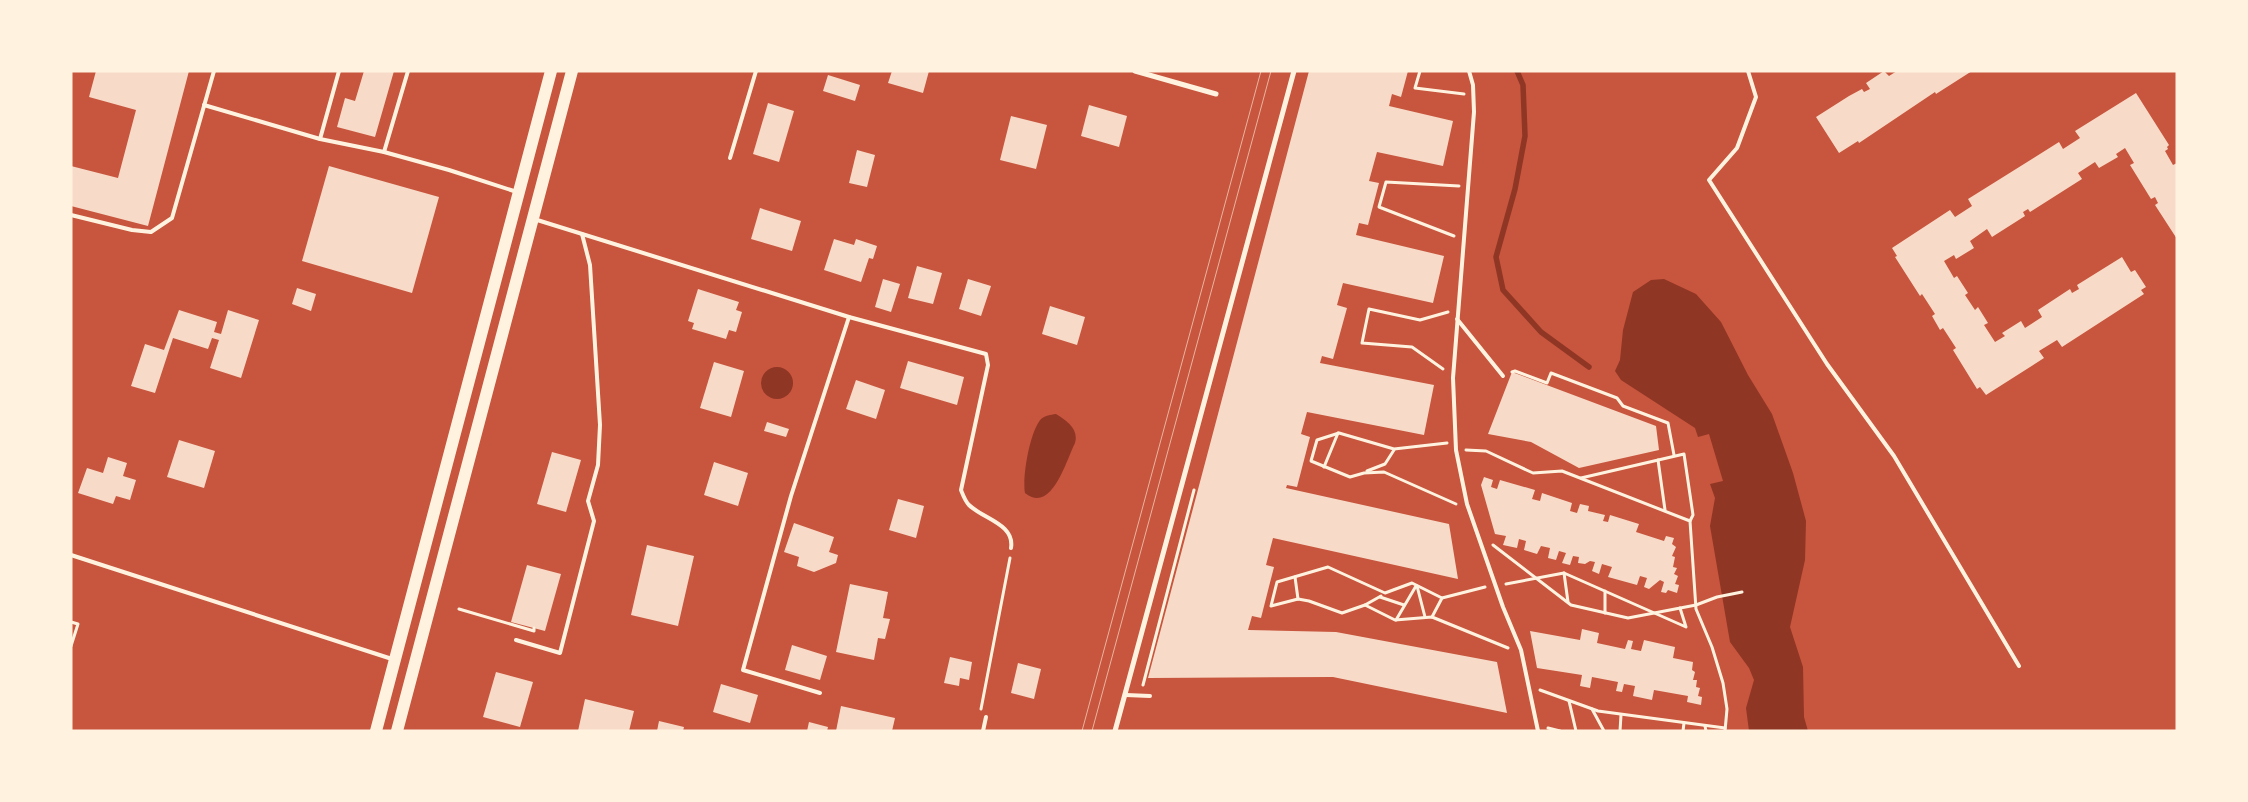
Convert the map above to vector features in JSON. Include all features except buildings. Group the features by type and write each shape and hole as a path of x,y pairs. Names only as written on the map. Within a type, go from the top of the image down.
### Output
{"main road":[{"path":"376,731 551,71"},
{"path":"397,731 572,71"}],"street":[{"path":"1136,71 1216,94"},
{"path":"1115,731 1294,71"}],"lane":[{"path":"71,215 132,230 151,232 172,218 214,71"},
{"path":"320,139 339,71"},
{"path":"384,152 408,71"},
{"path":"730,158 756,71"},
{"path":"1469,71 1473,86 1474,112 1453,378 1456,450 1467,504 1497,585 1503,607 1521,650 1538,731"},
{"path":"1748,71 1756,97 1738,148 1708,180 1827,364 1894,456 2019,666"},
{"path":"204,105 320,139 384,152 519,193"},
{"path":"533,219 849,317 986,354 988,365 961,490 968,504 1009,531 1012,541 1011,548"},
{"path":"516,640 560,652 594,521 588,501 598,465 600,425 590,265 582,234"},
{"path":"820,693 743,670 791,496 849,317"},
{"path":"1457,319 1503,376"},
{"path":"71,555 395,660"},
{"path":"1126,695 1150,696"},
{"path":"983,731 986,717"}],"path":[{"path":"1420,71 1415,88 1465,94"},
{"path":"1463,86 1465,102"},
{"path":"1459,194 1461,177"},
{"path":"1456,228 1456,237 1379,207 1386,182 1468,187"},
{"path":"1448,321 1450,303"},
{"path":"1449,312 1420,320 1369,309 1362,343 1412,347 1444,369 1453,378"},
{"path":"1444,361 1444,377"},
{"path":"1503,376 1515,371 1547,383 1551,373 1617,398 1623,406 1668,424 1674,456"},
{"path":"1456,442 1394,450 1338,433 1317,440 1311,461 1350,476 1384,472 1456,504 1467,504"},
{"path":"1324,467 1338,433"},
{"path":"1445,434 1448,453"},
{"path":"1364,473 1385,464 1394,450"},
{"path":"1456,450 1486,450 1533,473 1562,471 1690,520"},
{"path":"1530,686 1592,709 1725,730 1726,709 1722,683 1712,647 1696,605 1690,520 1693,515 1684,454 1580,478"},
{"path":"1658,460 1665,511"},
{"path":"1455,496 1458,508"},
{"path":"1477,531 1536,580 1568,603 1605,613 1628,618 1696,605 1742,592"},
{"path":"986,717 980,712 1011,548"},
{"path":"1385,593 1328,567 1277,582 1270,606 1298,599 1342,612 1365,605 1385,593 1412,583 1442,598 1487,586"},
{"path":"1497,585 1536,580 1564,573 1686,627 1680,608"},
{"path":"1564,573 1568,603"},
{"path":"1295,577 1298,599"},
{"path":"1484,578 1490,594"},
{"path":"1395,620 1416,586"},
{"path":"1416,586 1425,617"},
{"path":"1605,591 1605,613"},
{"path":"1380,597 1404,605"},
{"path":"1432,618 1442,598"},
{"path":"1365,605 1395,620 1432,618 1511,649 1507,642"},
{"path":"459,609 534,631 534,628"},
{"path":"71,622 78,624 71,646"},
{"path":"1569,701 1576,731"},
{"path":"1592,709 1604,731"},
{"path":"1620,731 1621,714"},
{"path":"1683,731 1684,723"},
{"path":"1705,726 1706,731"}],"shaded area":[{"path":"1664,279 1696,294 1721,322 1748,375 1772,414 1793,473 1806,521 1805,560 1790,627 1803,667 1804,717 1808,731 1749,731 1746,708 1754,680 1749,668 1730,642 1710,526 1715,498 1710,484 1723,481 1709,434 1698,437 1695,428 1621,380 1615,371 1620,360 1623,330 1633,292 1651,280"},
{"path":"777,367 788,372 793,383 788,394 777,399 766,394 761,383 766,372"},
{"path":"1056,414 1074,430 1075,443 1063,471 1051,491 1043,497 1035,498 1025,493 1024,486 1030,443 1041,419"}],"waterway":[{"path":"1517,71 1523,85 1525,136 1515,189 1496,257 1503,290 1541,332 1589,367"}],"tram line":[{"path":"1082,731 1261,71"},
{"path":"1092,731 1271,71"}]}
